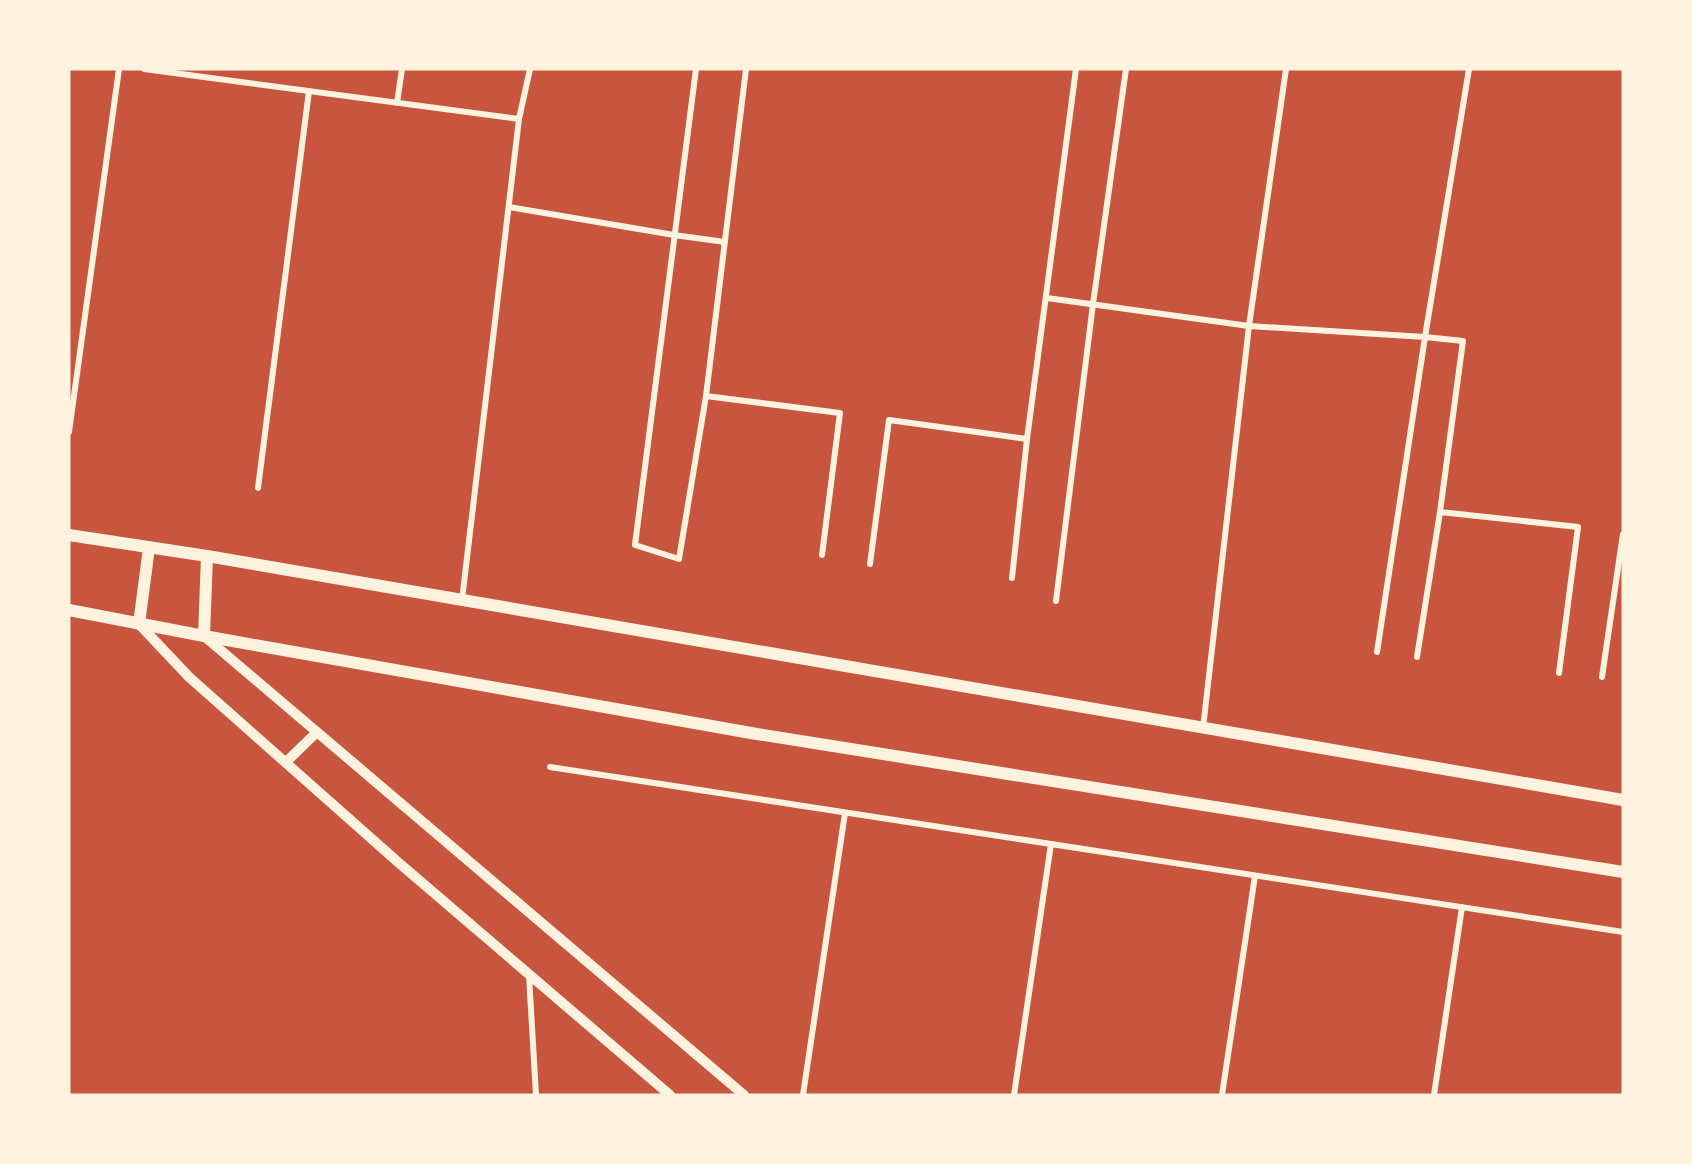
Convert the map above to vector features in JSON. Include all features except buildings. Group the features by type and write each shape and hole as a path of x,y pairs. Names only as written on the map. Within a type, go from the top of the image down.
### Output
{"main road":[{"path":"69,535 207,556 1623,800"},
{"path":"139,624 149,548"},
{"path":"204,636 207,556"},
{"path":"69,610 751,733 1623,872"}],"street":[{"path":"69,432 119,69"},
{"path":"144,69 202,73 309,91 519,119"},
{"path":"397,103 402,69"},
{"path":"462,600 519,119 530,69"},
{"path":"696,69 635,545 679,559 706,396 746,69"},
{"path":"1012,578 1027,439 1076,69"},
{"path":"1056,600 1093,304 1126,69"},
{"path":"1202,728 1249,326 1286,69"},
{"path":"1377,652 1469,69"},
{"path":"258,488 309,91"},
{"path":"508,207 726,242"},
{"path":"1047,298 1249,326 1463,341 1440,512 1417,657"},
{"path":"706,396 840,413 822,555"},
{"path":"870,564 890,420 1027,439"},
{"path":"1440,512 1578,526 1559,673"},
{"path":"1602,677 1623,534"},
{"path":"139,624 189,677 399,863 670,1095"},
{"path":"204,636 744,1095"},
{"path":"286,762 317,732"},
{"path":"550,767 1623,932"},
{"path":"803,1095 846,813"},
{"path":"1014,1095 1051,844"},
{"path":"1222,1095 1255,876"},
{"path":"1434,1095 1462,907"},
{"path":"529,974 536,1095"}]}
